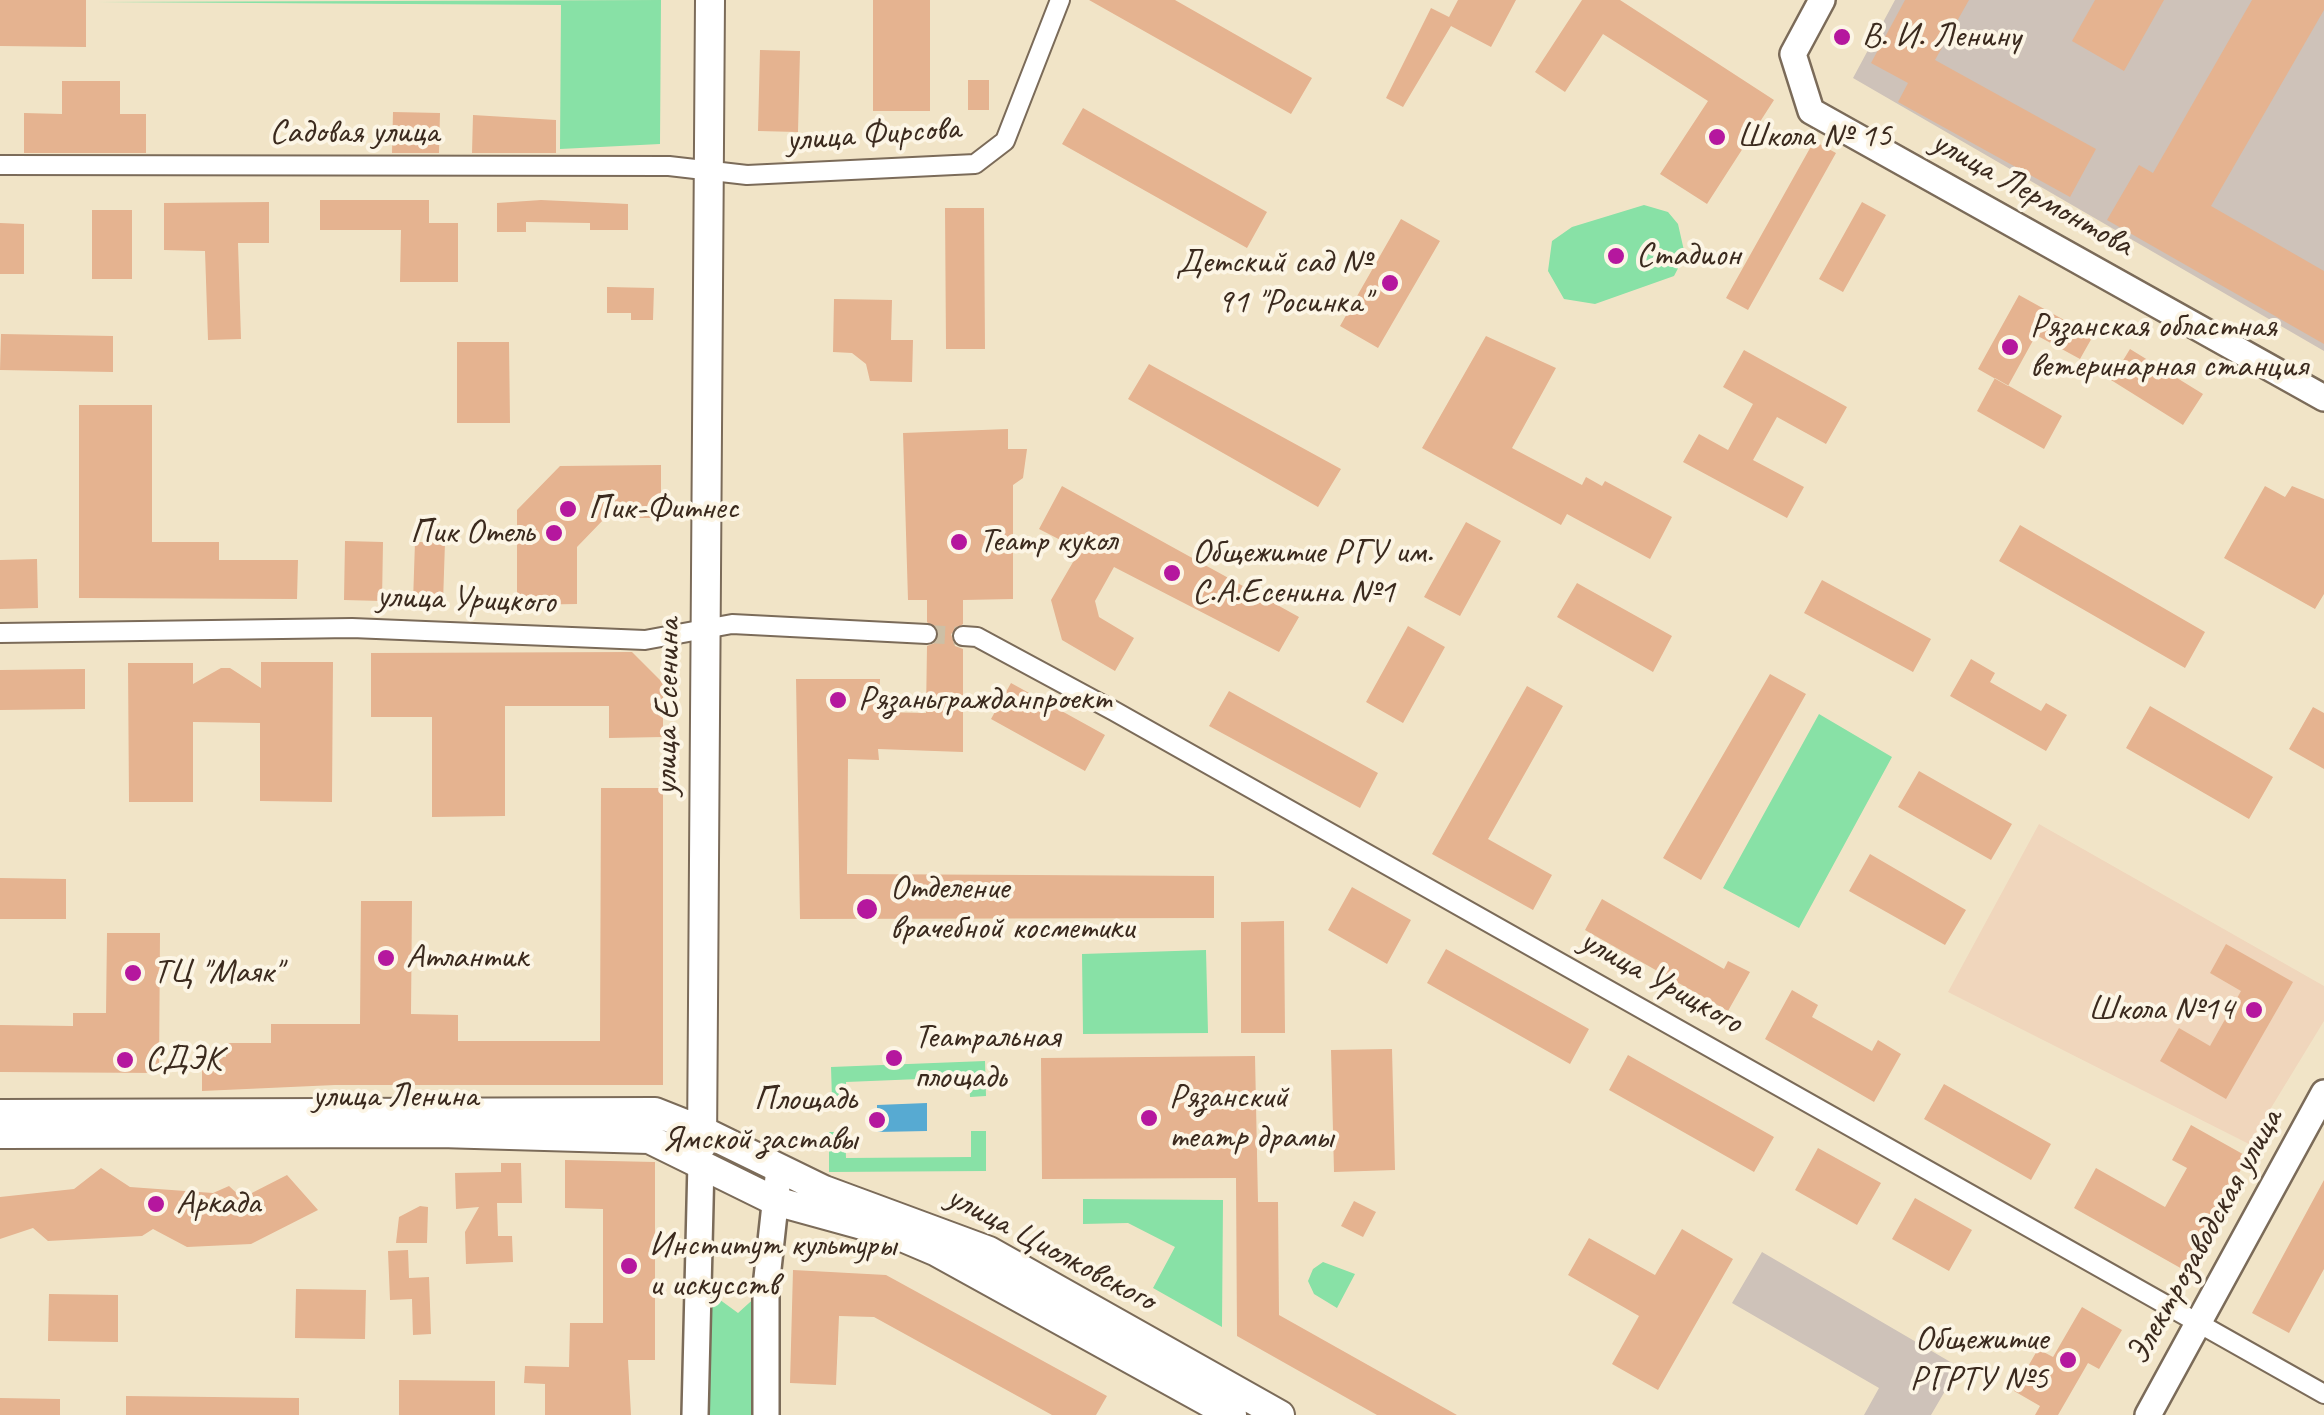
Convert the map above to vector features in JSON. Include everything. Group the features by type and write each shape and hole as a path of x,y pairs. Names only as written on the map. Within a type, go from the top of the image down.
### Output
{"main road":[{"name":"улица Есенина","path":"701,1162 706,992 703,763 710,0"},
{"name":"улица Ленина","path":"0,1114 655,1112 702,1130"},
{"name":"улица Циолковского","path":"702,1130 824,1190 989,1251 1280,1415"},
{"name":"улица Ленина","path":"0,1134 440,1134 649,1140 775,1201"},
{"name":"улица Циолковского","path":"775,1201 895,1234 935,1251 1232,1415"}],"street":[{"name":"улица Фирсова","path":"708,171 818,174 975,164 1005,141 1060,0"},
{"name":"улица Лермонтова","path":"1822,0 1793,54 1810,111 2324,398"},
{"name":"Садовая улица","path":"0,164 669,166 708,171"},
{"name":"улица Урицкого","path":"0,634 352,628 645,640 732,624 927,634"},
{"name":"улица Урицкого","path":"964,636 977,637 1114,711 2324,1394"},
{"name":"Электрозаводская улица","path":"2148,1415 2324,1094"},
{"name":"улица Есенина","path":"695,1415 701,1162"},
{"path":"766,1415 766,1287 778,1168"}],"shaded area":[{"path":"1895,0 2324,0 2324,351 1853,78"},
{"path":"2039,824 2324,986 2324,1021 2249,1144 1948,992"},
{"path":"1762,1252 1959,1367 1931,1415 1864,1415 1879,1388 1732,1303"}],"green space":[{"path":"661,0 660,144 560,149 561,5 98,2"},
{"name":"Стадион","path":"1644,205 1668,212 1678,224 1685,255 1674,276 1595,304 1564,299 1548,271 1552,241 1572,227"},
{"path":"1819,714 1892,757 1799,928 1723,888"},
{"path":"1206,950 1208,1033 1083,1034 1082,954"},
{"path":"985,1061 986,1096 970,1097 969,1077 846,1082 846,1099 832,1100 831,1067"},
{"path":"971,1131 986,1131 986,1171 829,1172 829,1132 845,1132 846,1158 971,1157"},
{"path":"1083,1199 1223,1200 1222,1327 1153,1288 1175,1247 1128,1223 1083,1224"},
{"path":"1323,1262 1355,1274 1337,1308 1314,1294 1308,1281 1313,1269"},
{"path":"712,1294 738,1313 759,1294 757,1415 707,1415"}],"water":[{"path":"927,1103 927,1131 877,1132 877,1105"}],"building":[{"path":"0,0 86,0 86,47 0,46"},
{"path":"873,0 930,0 930,111 873,111"},
{"path":"1089,0 1175,0 1312,78 1291,114"},
{"path":"1458,0 1516,0 1491,47 1451,26 1403,107 1386,98 1431,8 1449,17"},
{"name":"Школа № 15","path":"1582,0 1620,0 1774,100 1707,204 1660,174 1708,101 1603,34 1565,92 1535,72"},
{"path":"1905,0 1969,0 1935,60 2096,149 2070,197 1898,102 1908,83 1871,63"},
{"path":"2095,0 2164,0 2124,71 2072,41"},
{"path":"2252,0 2324,0 2324,10 2211,206 2324,271 2324,344 2107,220 2139,165 2153,173"},
{"path":"760,50 800,51 798,132 758,131"},
{"path":"968,80 989,80 989,110 968,110"},
{"path":"62,81 120,81 120,114 146,114 146,153 24,153 24,113 62,114"},
{"path":"1083,108 1267,212 1247,248 1062,144"},
{"path":"393,112 440,113 439,153 392,153"},
{"path":"473,115 556,120 556,153 472,153"},
{"path":"1814,141 1836,153 1748,310 1726,298"},
{"path":"320,200 429,200 429,223 458,223 458,282 400,282 401,230 320,230"},
{"path":"541,200 628,204 628,230 590,230 590,223 526,222 526,232 497,232 497,203"},
{"path":"269,202 269,243 238,243 241,339 208,340 205,251 164,250 164,203"},
{"path":"1862,202 1886,215 1843,292 1819,279"},
{"path":"945,208 984,208 985,349 946,349"},
{"path":"92,210 132,210 132,279 92,279"},
{"name":"Детский сад № 91 \"Росинка\"","path":"1401,219 1440,241 1378,348 1340,326"},
{"path":"0,223 24,224 24,274 0,274"},
{"path":"607,287 654,288 653,320 631,320 631,313 607,313"},
{"name":"Рязанская областная ветеринарная станция","path":"2019,295 2093,336 2080,359 2036,335 2008,386 1978,369"},
{"path":"834,299 892,300 891,340 913,340 912,382 870,381 866,364 852,353 833,352"},
{"path":"1,334 113,336 113,372 0,370"},
{"path":"1486,336 1556,368 1512,448 1582,485 1586,477 1602,486 1605,481 1672,517 1650,559 1567,514 1561,525 1422,448"},
{"path":"457,342 509,342 510,423 457,423"},
{"path":"2130,349 2203,394 2183,425 2111,380"},
{"path":"1744,350 1847,407 1826,444 1777,417 1753,460 1804,487 1787,518 1683,462 1699,434 1728,450 1753,404 1723,387"},
{"path":"1149,364 1341,469 1318,507 1128,399"},
{"path":"1995,378 2062,416 2044,449 1977,411"},
{"path":"79,405 152,405 152,542 219,542 219,560 298,560 297,599 79,598"},
{"path":"1008,429 1008,449 1027,449 1023,478 1013,485 1013,599 963,600 963,624 951,634 955,646 963,649 963,752 878,749 879,760 848,759 847,874 1214,876 1214,918 800,919 796,679 880,679 879,712 926,713 927,646 937,642 939,634 927,622 927,600 908,600 903,433"},
{"name":"Пик Отель","path":"661,465 661,518 605,518 577,547 577,604 517,605 517,510 560,466"},
{"name":"Общежитие РГУ им. С.А.Есенина №1","path":"1062,486 1299,617 1279,652 1114,567 1095,601 1099,617 1134,638 1115,671 1062,640 1051,600 1080,550 1039,529"},
{"path":"2265,486 2285,497 2292,486 2324,499 2324,594 2315,609 2224,558"},
{"path":"1466,522 1501,541 1460,616 1424,597"},
{"path":"2020,525 2205,632 2185,668 1999,561"},
{"path":"345,541 383,542 382,601 344,600"},
{"path":"415,542 445,542 443,603 413,602"},
{"path":"37,559 38,608 0,609 0,560"},
{"path":"1822,580 1931,639 1913,672 1804,613"},
{"path":"1577,583 1672,636 1653,672 1557,617"},
{"path":"1408,626 1445,647 1403,723 1366,702"},
{"path":"632,652 663,683 663,737 609,738 609,706 505,706 505,816 432,817 432,717 371,717 371,653"},
{"path":"1971,659 1995,673 1990,682 2041,711 2046,703 2067,715 2046,751 1950,696"},
{"path":"261,662 333,662 332,802 260,801 260,723 193,722 193,802 129,802 128,663 193,663 193,684 221,668 230,668 261,688"},
{"path":"85,669 85,709 0,710 0,670"},
{"path":"1770,674 1806,694 1701,880 1663,858"},
{"path":"1011,683 1105,735 1085,771 991,719"},
{"path":"1527,686 1563,706 1488,839 1552,875 1533,910 1432,854"},
{"path":"1229,691 1378,773 1360,808 1209,726"},
{"path":"2150,706 2273,777 2249,819 2126,748"},
{"path":"2313,707 2324,713 2324,769 2289,749"},
{"path":"1919,771 2012,824 1991,860 1898,807"},
{"path":"601,788 663,788 663,1085 335,1085 202,1091 202,1057 226,1057 226,1043 271,1043 271,1024 360,1024 361,901 412,901 411,1014 458,1015 458,1041 600,1041"},
{"path":"1870,854 1966,910 1945,945 1849,891"},
{"path":"0,878 66,879 66,919 0,919"},
{"path":"1352,887 1411,920 1387,964 1328,930"},
{"path":"1602,899 1724,969 1728,961 1750,972 1728,1011 1585,930"},
{"path":"1284,921 1285,1033 1241,1033 1241,922"},
{"name":"ТЦ \"Маяк\"","path":"107,933 160,933 159,1073 0,1072 0,1025 73,1026 73,1013 106,1013"},
{"name":"Школа №14","path":"2226,944 2293,982 2226,1099 2160,1061 2179,1028 2210,1046 2241,991 2210,973"},
{"path":"1446,949 1589,1029 1570,1064 1427,983"},
{"path":"1792,990 1818,1005 1812,1017 1872,1051 1878,1040 1901,1054 1874,1102 1765,1039"},
{"path":"1392,1049 1395,1170 1334,1172 1331,1050"},
{"path":"1628,1055 1774,1137 1754,1172 1609,1090"},
{"name":"Рязанский театр драмы","path":"1255,1056 1258,1202 1278,1202 1279,1315 1457,1415 1377,1415 1237,1336 1236,1178 1042,1179 1041,1058"},
{"path":"1944,1084 2051,1144 2031,1180 1924,1119"},
{"path":"2191,1125 2248,1157 2184,1270 2074,1208 2096,1168 2165,1207 2187,1168 2172,1160"},
{"path":"1818,1148 1881,1183 1857,1225 1795,1190"},
{"name":"Институт культуры и искусств","path":"565,1160 655,1162 655,1360 628,1360 631,1415 545,1415 545,1384 524,1383 525,1366 569,1367 570,1323 603,1323 603,1209 565,1208"},
{"path":"501,1163 521,1163 522,1203 497,1203 498,1236 512,1236 513,1262 466,1264 465,1232 479,1207 456,1209 455,1173 501,1172"},
{"name":"Аркада","path":"101,1168 130,1187 213,1193 229,1186 242,1198 287,1175 318,1210 251,1244 187,1247 153,1229 142,1236 48,1241 33,1228 0,1239 0,1197 74,1189"},
{"path":"2324,1180 2324,1269 2289,1333 2252,1313"},
{"path":"1915,1198 1972,1230 1949,1271 1892,1239"},
{"path":"1354,1201 1376,1212 1363,1237 1341,1226"},
{"path":"420,1206 428,1207 427,1243 396,1243 399,1217"},
{"path":"1682,1229 1733,1259 1658,1390 1612,1364 1639,1316 1568,1275 1589,1238 1655,1275"},
{"path":"408,1250 409,1278 429,1277 431,1334 413,1335 412,1299 390,1300 388,1251"},
{"path":"793,1270 886,1275 1107,1396 1096,1415 1052,1415 874,1317 839,1316 836,1385 790,1383"},
{"path":"296,1289 366,1290 365,1339 295,1338"},
{"path":"49,1294 118,1295 118,1342 48,1341"},
{"name":"Общежитие РГРТУ №5","path":"2082,1307 2122,1330 2099,1369 2088,1363 2058,1415 2035,1415 2040,1406 2014,1391 2038,1349 2053,1357"},
{"path":"399,1380 495,1381 495,1415 399,1415"},
{"path":"126,1396 299,1398 299,1415 126,1415"},
{"path":"0,1398 60,1399 60,1415 0,1415"}],"tunnel":[{"path":"927,634 963,636"}],"place":[{"name":"В. И. Ленину","path":"1842,37"},
{"name":"Школа № 15","path":"1717,137"},
{"name":"Стадион","path":"1616,256"},
{"name":"Детский сад № 91 \"Росинка\"","path":"1390,283"},
{"name":"Рязанская областная ветеринарная станция","path":"2010,347"},
{"name":"Пик-Фитнес","path":"568,509"},
{"name":"Пик Отель","path":"554,533"},
{"name":"Театр кукол","path":"959,542"},
{"name":"Общежитие РГУ им. С.А.Есенина №1","path":"1172,573"},
{"name":"Рязаньгражданпроект","path":"838,700"},
{"name":"Отделение врачебной косметики","path":"867,909"},
{"name":"Атлантик","path":"386,958"},
{"name":"ТЦ \"Маяк\"","path":"133,973"},
{"name":"Школа №14","path":"2254,1010"},
{"name":"Театральная площадь","path":"894,1058"},
{"name":"СДЭК","path":"125,1060"},
{"name":"Рязанский театр драмы","path":"1149,1118"},
{"name":"Площадь Ямской заставы","path":"877,1120"},
{"name":"Аркада","path":"156,1204"},
{"name":"Институт культуры и искусств","path":"629,1266"},
{"name":"Общежитие РГРТУ №5","path":"2068,1360"}]}
